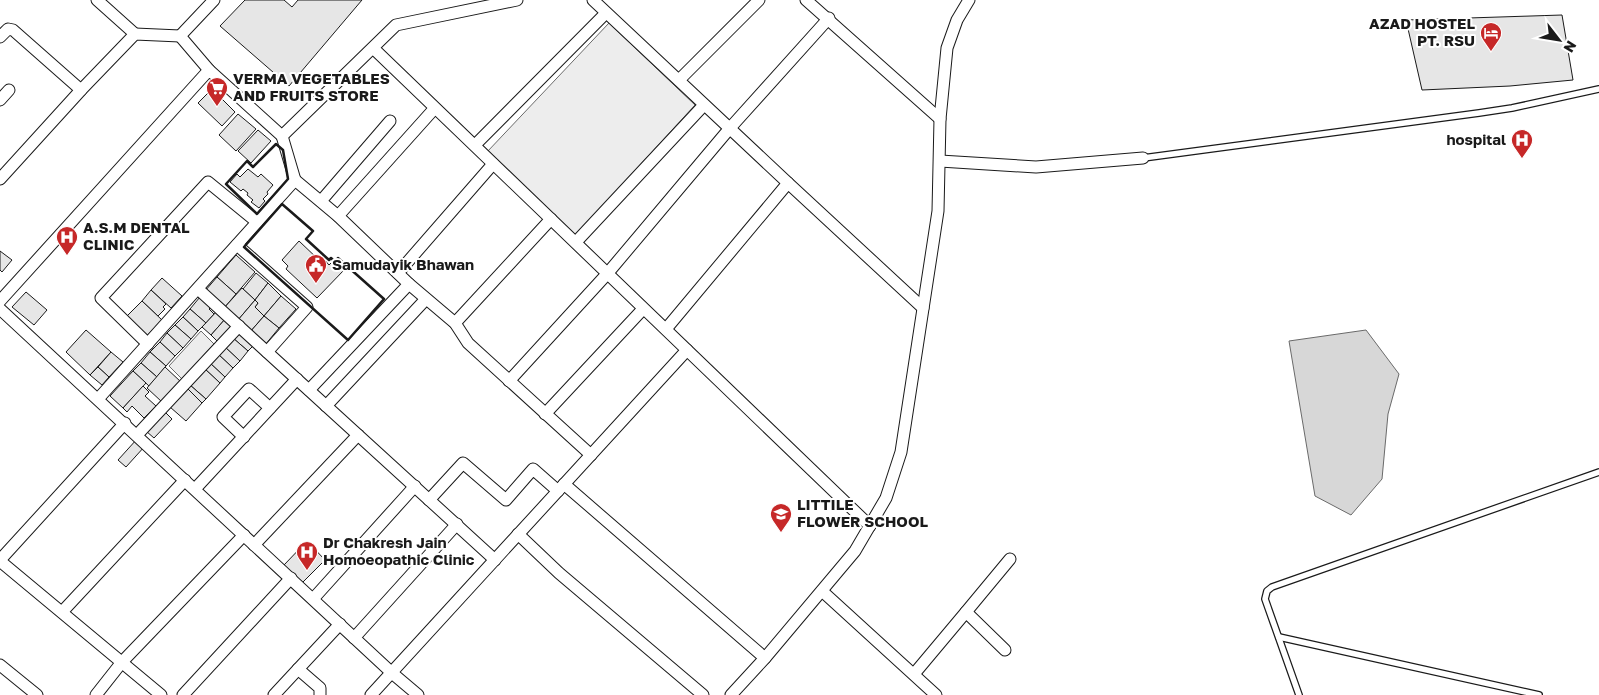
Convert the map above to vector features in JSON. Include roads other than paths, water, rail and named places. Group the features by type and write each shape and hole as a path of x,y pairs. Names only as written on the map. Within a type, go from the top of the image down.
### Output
{"street":[{"path":"98,0 135,34 180,36 209,70 282,136 295,180 338,216 409,284 455,324 468,343 591,455"},
{"path":"180,36 214,0"},
{"path":"282,136 396,25 517,0"},
{"path":"593,0 923,308"},
{"path":"679,80 759,0"},
{"path":"806,0 829,18 940,119"},
{"path":"731,695 765,658 855,551 886,498 901,452 938,212 940,119 947,48 957,20 968,0"},
{"path":"475,145 606,12"},
{"path":"509,381 607,274 730,128 829,18"},
{"path":"0,37 8,30 13,30 81,90"},
{"path":"0,178 135,34"},
{"path":"373,48 434,109 475,145 870,526"},
{"path":"1,296 209,70"},
{"path":"0,100 9,90"},
{"path":"576,242 704,105"},
{"path":"338,216 434,109"},
{"path":"321,201 390,121"},
{"path":"940,162 1036,167 1143,158"},
{"path":"398,273 493,164"},
{"path":"98,399 295,180"},
{"path":"148,344 101,298 208,182 258,222"},
{"path":"666,330 788,183"},
{"path":"455,324 551,219"},
{"path":"237,245 307,307 267,352"},
{"path":"309,390 409,284"},
{"path":"198,289 495,560"},
{"path":"326,406 426,299"},
{"path":"0,309 125,423 354,638 418,695"},
{"path":"545,414 643,309"},
{"path":"137,435 239,326"},
{"path":"371,695 687,350"},
{"path":"195,490 297,379"},
{"path":"244,437 223,417 249,389 270,408"},
{"path":"125,423 0,561 161,695"},
{"path":"254,545 358,435"},
{"path":"429,500 463,463 506,500 533,470 561,488 765,658"},
{"path":"62,612 185,480"},
{"path":"313,599 415,486"},
{"path":"354,638 456,524"},
{"path":"518,534 559,573 703,695"},
{"path":"96,695 122,662 244,535"},
{"path":"914,674 1010,559"},
{"path":"183,695 290,578"},
{"path":"822,591 936,695"},
{"path":"966,612 1005,650"},
{"path":"274,695 340,624"},
{"path":"0,665 37,695"},
{"path":"298,669 320,688 320,695"}],"lane":[{"path":"1143,158 1479,113 1512,108 1599,89"},
{"path":"1300,695 1265,599 1267,591 1272,587 1599,472"},
{"path":"1279,637 1539,695"}],"place":[{"name":"AZAD HOSTEL PT. RSU","path":"1491,52"},
{"name":"VERMA VEGETABLES AND FRUITS STORE","path":"217,107"},
{"name":"hospital","path":"1522,159"},
{"name":"A.S.M DENTAL CLINIC","path":"67,256"},
{"name":"Samudayik Bhawan","path":"316,284"},
{"name":"LITTILE FLOWER SCHOOL","path":"781,533"},
{"name":"Dr Chakresh Jain Homoeopathic Clinic","path":"307,571"}]}
